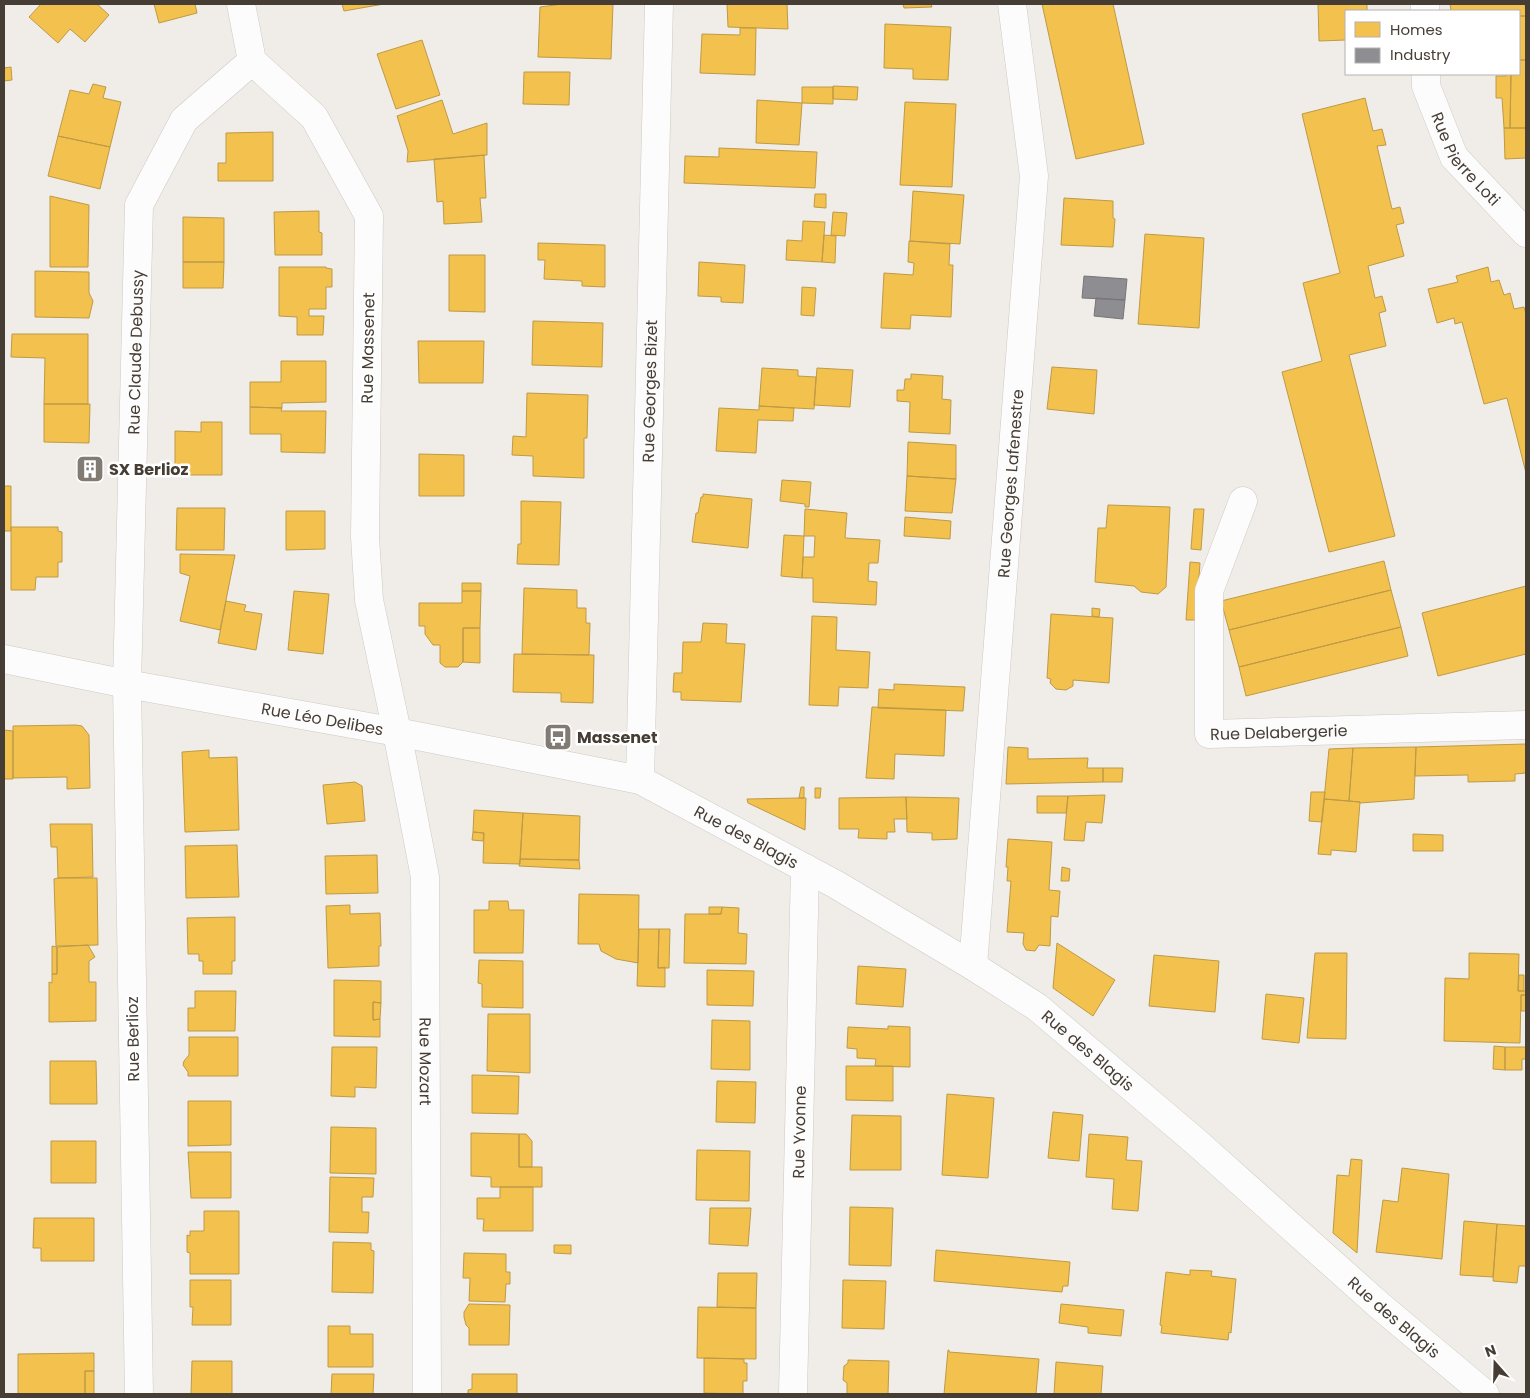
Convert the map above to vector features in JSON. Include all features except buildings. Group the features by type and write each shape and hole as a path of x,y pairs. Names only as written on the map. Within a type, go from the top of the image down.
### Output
{"street":[{"path":"240,4 252,60"},
{"name":"Rue Georges Bizet","path":"640,780 659,4"},
{"name":"Rue Georges Lafenestre","path":"973,966 1034,176 1012,4"},
{"name":"Rue Claude Debussy","path":"127,684 139,205 184,120 252,60"},
{"name":"Rue Massenet","path":"252,60 314,117 370,216 365,537 369,600 397,732"},
{"name":"Rue Pierre Loti","path":"1426,75 1426,86 1454,158 1526,233"},
{"name":"Rue Delabergerie","path":"1243,501 1209,591 1209,734 1526,725"},
{"name":"Rue Léo Delibes","path":"4,659 127,684 397,732 640,780"},
{"name":"Rue Berlioz","path":"127,684 139,1394"},
{"name":"Rue Mozart","path":"397,732 425,877 427,1394"},
{"name":"Rue des Blagis","path":"640,780 835,884 1038,1007 1195,1141 1380,1306 1485,1394"},
{"name":"Rue Yvonne","path":"793,1394 805,868"}],"place":[{"name":"SX Berlioz","path":"90,469"},
{"name":"Massenet","path":"558,737"}]}
